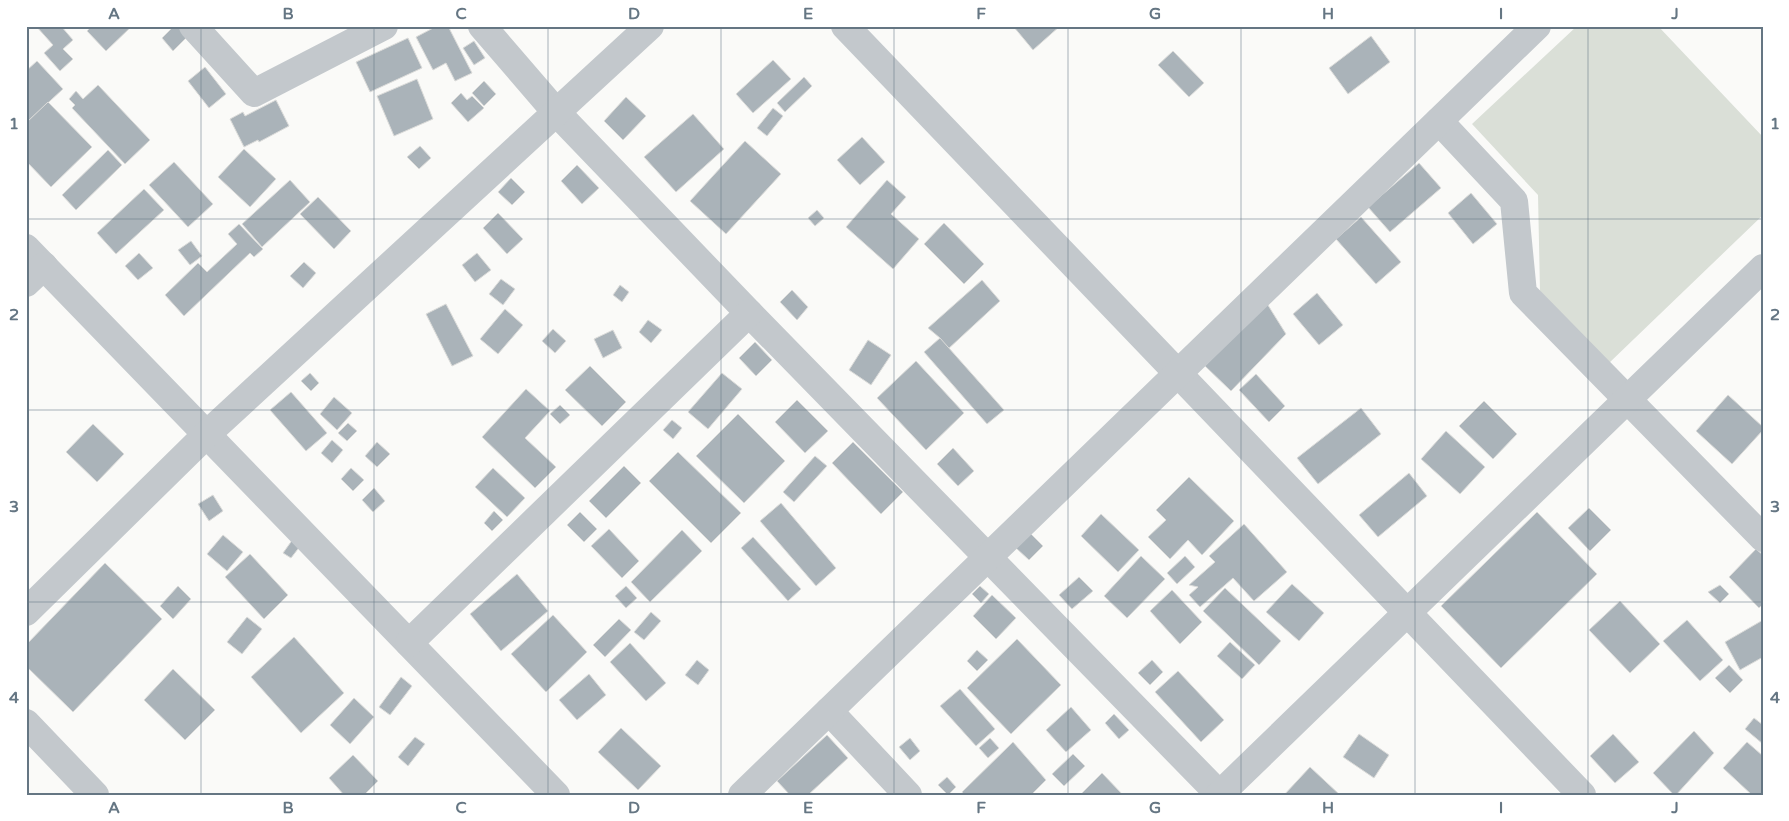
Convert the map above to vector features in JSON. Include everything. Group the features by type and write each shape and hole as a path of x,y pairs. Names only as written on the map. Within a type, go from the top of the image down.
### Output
{"street":[{"path":"193,26 254,92 384,26"},
{"path":"482,26 556,112 749,313 1219,794 1763,268"},
{"path":"26,612 207,434 650,26"},
{"path":"845,26 1582,795"},
{"path":"742,795 1537,26"},
{"path":"1439,121 1514,201 1523,294 1763,538"},
{"path":"32,265 207,434 556,795"},
{"path":"409,643 749,313"},
{"path":"829,711 908,795"},
{"path":"26,723 95,795"}],"shaded area":[{"path":"1577,26 1658,26 1763,137 1763,215 1608,364 1540,291 1538,195 1472,124"}],"building":[{"path":"36,26 61,26 73,40 63,49 73,59 60,71 44,53 53,45"},
{"path":"92,26 132,26 106,51 87,31"},
{"path":"174,26 178,26 188,36 173,51 162,38"},
{"path":"437,26 448,26 472,73 455,81 446,63 433,70 416,37"},
{"path":"1013,26 1060,26 1033,50"},
{"path":"1371,36 1390,62 1348,94 1329,68"},
{"path":"408,38 422,68 370,92 356,62"},
{"path":"474,41 485,58 474,65 463,48"},
{"path":"1173,51 1204,83 1189,97 1158,65"},
{"path":"773,60 791,79 753,113 736,94"},
{"path":"37,61 63,89 26,123 26,71"},
{"path":"205,67 226,94 209,108 188,81"},
{"path":"804,77 812,86 785,112 777,103"},
{"path":"417,79 433,119 394,136 377,96"},
{"path":"484,81 496,94 484,106 472,93"},
{"path":"98,85 150,140 125,164 72,108 75,105 69,99 76,91 83,99"},
{"path":"461,93 467,100 472,96 484,108 468,122 451,103"},
{"path":"626,97 646,116 623,140 604,121"},
{"path":"276,100 289,126 259,142 258,140 244,147 230,119 243,112 245,116"},
{"path":"48,102 92,147 51,187 26,161 26,123"},
{"path":"773,108 783,116 767,136 757,128"},
{"path":"693,114 724,149 676,192 644,157"},
{"path":"862,137 885,162 860,185 837,160"},
{"path":"745,141 781,174 726,234 690,201"},
{"path":"420,146 431,158 419,169 407,157"},
{"path":"244,149 276,179 250,207 218,177"},
{"path":"108,150 122,165 76,210 62,195"},
{"path":"174,162 213,204 188,227 149,185"},
{"path":"1419,163 1441,188 1390,232 1368,207"},
{"path":"577,165 599,188 582,204 561,181"},
{"path":"511,178 525,192 512,205 498,192"},
{"path":"290,180 310,202 262,247 242,224"},
{"path":"887,180 906,197 891,214 919,239 893,269 846,227"},
{"path":"144,189 164,210 116,254 97,233"},
{"path":"1471,193 1497,224 1473,244 1448,213"},
{"path":"318,197 351,231 334,249 300,214"},
{"path":"817,210 824,218 815,226 808,218"},
{"path":"498,213 523,239 507,254 483,228"},
{"path":"1361,217 1401,262 1376,284 1336,239"},
{"path":"944,223 984,264 964,284 924,244"},
{"path":"239,224 263,249 254,257 250,253 184,316 165,295 198,263 207,272 237,244 228,234"},
{"path":"191,241 202,256 190,265 178,250"},
{"path":"139,253 153,268 138,280 125,266"},
{"path":"477,253 491,270 475,282 462,265"},
{"path":"304,262 316,273 303,288 290,276"},
{"path":"501,279 515,289 503,305 489,294"},
{"path":"982,280 1000,301 947,350 940,338 928,328"},
{"path":"620,285 629,292 622,302 613,295"},
{"path":"792,290 808,307 797,320 780,302"},
{"path":"1317,293 1343,325 1319,345 1293,314"},
{"path":"1266,302 1286,334 1231,391 1205,366"},
{"path":"446,304 473,356 452,366 426,314"},
{"path":"505,309 523,325 498,354 480,339"},
{"path":"648,320 662,330 651,343 639,332"},
{"path":"553,329 566,341 555,353 542,341"},
{"path":"613,330 622,348 603,358 594,339"},
{"path":"940,338 1004,410 987,424 924,352"},
{"path":"868,340 891,355 871,385 849,370"},
{"path":"755,342 772,360 756,376 739,358"},
{"path":"916,361 964,413 926,450 877,398"},
{"path":"590,366 626,402 602,426 565,390"},
{"path":"310,373 319,383 311,391 301,381"},
{"path":"722,373 742,389 708,429 688,412"},
{"path":"1256,374 1285,406 1269,422 1239,390"},
{"path":"526,389 550,411 525,438 556,467 535,488 482,437"},
{"path":"291,392 327,433 306,451 270,410"},
{"path":"1728,395 1763,427 1763,430 1732,464 1696,431"},
{"path":"334,397 352,413 337,430 320,414"},
{"path":"797,400 828,431 805,453 775,422"},
{"path":"1484,401 1517,434 1493,459 1459,426"},
{"path":"560,405 570,415 560,424 550,414"},
{"path":"1361,408 1381,434 1318,484 1297,458"},
{"path":"738,414 785,461 744,503 696,456"},
{"path":"672,420 682,428 673,439 663,430"},
{"path":"348,423 357,431 347,441 338,433"},
{"path":"93,424 124,454 97,482 66,452"},
{"path":"1446,431 1485,467 1460,494 1421,459"},
{"path":"332,440 343,450 332,463 321,453"},
{"path":"377,442 390,454 377,467 365,456"},
{"path":"853,442 903,492 881,514 832,463"},
{"path":"953,448 974,471 958,486 937,464"},
{"path":"678,452 741,513 711,543 649,481"},
{"path":"815,456 827,466 794,502 783,492"},
{"path":"624,466 641,483 606,518 589,501"},
{"path":"351,468 364,480 353,491 341,479"},
{"path":"493,468 525,498 507,517 475,487"},
{"path":"1409,473 1427,496 1378,537 1359,515"},
{"path":"1189,477 1234,521 1202,555 1188,540 1170,559 1148,537 1166,520 1156,510"},
{"path":"374,488 385,501 373,512 362,500"},
{"path":"213,495 223,511 209,521 198,504"},
{"path":"781,503 836,568 816,586 760,521"},
{"path":"1589,508 1611,530 1590,551 1568,528"},
{"path":"494,511 503,520 492,531 484,523"},
{"path":"580,512 597,529 584,542 567,525"},
{"path":"1537,512 1597,574 1501,668 1441,606"},
{"path":"1101,514 1139,550 1118,572 1081,536"},
{"path":"1244,524 1287,572 1254,601 1233,578 1200,607 1189,595 1198,587 1189,585 1215,562 1209,556"},
{"path":"609,529 639,561 622,578 591,546"},
{"path":"682,530 702,551 650,602 631,582"},
{"path":"1030,533 1043,546 1029,560 1016,548"},
{"path":"223,535 243,552 227,571 207,554"},
{"path":"753,537 801,589 788,601 741,548"},
{"path":"293,539 301,545 291,558 283,553"},
{"path":"1756,549 1763,555 1763,604 1759,608 1729,577"},
{"path":"250,554 288,595 264,619 225,577"},
{"path":"1141,556 1165,579 1127,618 1104,596"},
{"path":"1185,556 1195,567 1177,584 1167,573"},
{"path":"105,563 162,619 73,712 26,666 26,645"},
{"path":"517,574 548,611 501,651 470,614"},
{"path":"1079,577 1093,591 1072,609 1059,595"},
{"path":"1292,584 1324,613 1299,641 1266,612"},
{"path":"1720,585 1729,594 1720,603 1708,592"},
{"path":"178,586 191,599 173,619 160,606"},
{"path":"626,586 637,598 626,608 615,596"},
{"path":"980,586 989,594 981,603 972,594"},
{"path":"1225,588 1281,641 1259,665 1203,611"},
{"path":"1172,590 1202,622 1180,644 1150,611"},
{"path":"992,595 1016,618 996,639 973,616"},
{"path":"1620,601 1660,644 1630,673 1589,630"},
{"path":"651,612 661,621 644,640 634,632"},
{"path":"553,615 587,652 546,692 511,654"},
{"path":"247,617 262,629 242,654 227,642"},
{"path":"619,619 631,630 605,657 593,645"},
{"path":"1687,620 1723,660 1700,681 1663,641"},
{"path":"1763,620 1763,657 1740,670 1725,642"},
{"path":"294,637 344,693 301,733 251,677"},
{"path":"1017,639 1061,685 1011,734 967,688"},
{"path":"1230,642 1255,665 1242,679 1217,656"},
{"path":"630,643 666,683 646,701 610,662"},
{"path":"977,650 988,660 977,671 967,661"},
{"path":"697,660 709,670 698,685 685,675"},
{"path":"1152,660 1163,672 1150,685 1138,673"},
{"path":"1729,665 1743,680 1730,693 1715,678"},
{"path":"173,669 215,710 185,740 144,700"},
{"path":"1178,671 1224,720 1201,742 1155,692"},
{"path":"589,674 606,695 577,720 559,700"},
{"path":"401,677 412,686 390,715 379,707"},
{"path":"960,689 995,729 976,746 940,706"},
{"path":"354,698 374,717 350,744 330,725"},
{"path":"1071,707 1091,730 1066,752 1046,730"},
{"path":"1114,714 1129,730 1119,739 1105,723"},
{"path":"1754,718 1763,725 1763,744 1745,729"},
{"path":"621,728 661,766 638,790 598,752"},
{"path":"1694,731 1714,753 1674,795 1653,773"},
{"path":"1359,734 1389,755 1374,778 1343,757"},
{"path":"1613,734 1639,762 1615,783 1590,756"},
{"path":"827,735 848,758 808,795 790,795 777,781"},
{"path":"415,737 425,744 408,766 398,757"},
{"path":"910,738 920,751 910,760 899,747"},
{"path":"990,738 999,748 988,758 979,748"},
{"path":"1013,742 1046,780 1031,795 964,795 962,792"},
{"path":"1747,742 1763,756 1763,795 1752,795 1723,768"},
{"path":"1073,754 1085,766 1064,786 1052,774"},
{"path":"353,755 378,781 364,795 344,795 329,778"},
{"path":"1310,767 1340,795 1284,795"},
{"path":"1102,773 1123,795 1080,795"},
{"path":"947,777 956,787 948,795 938,785"}]}
